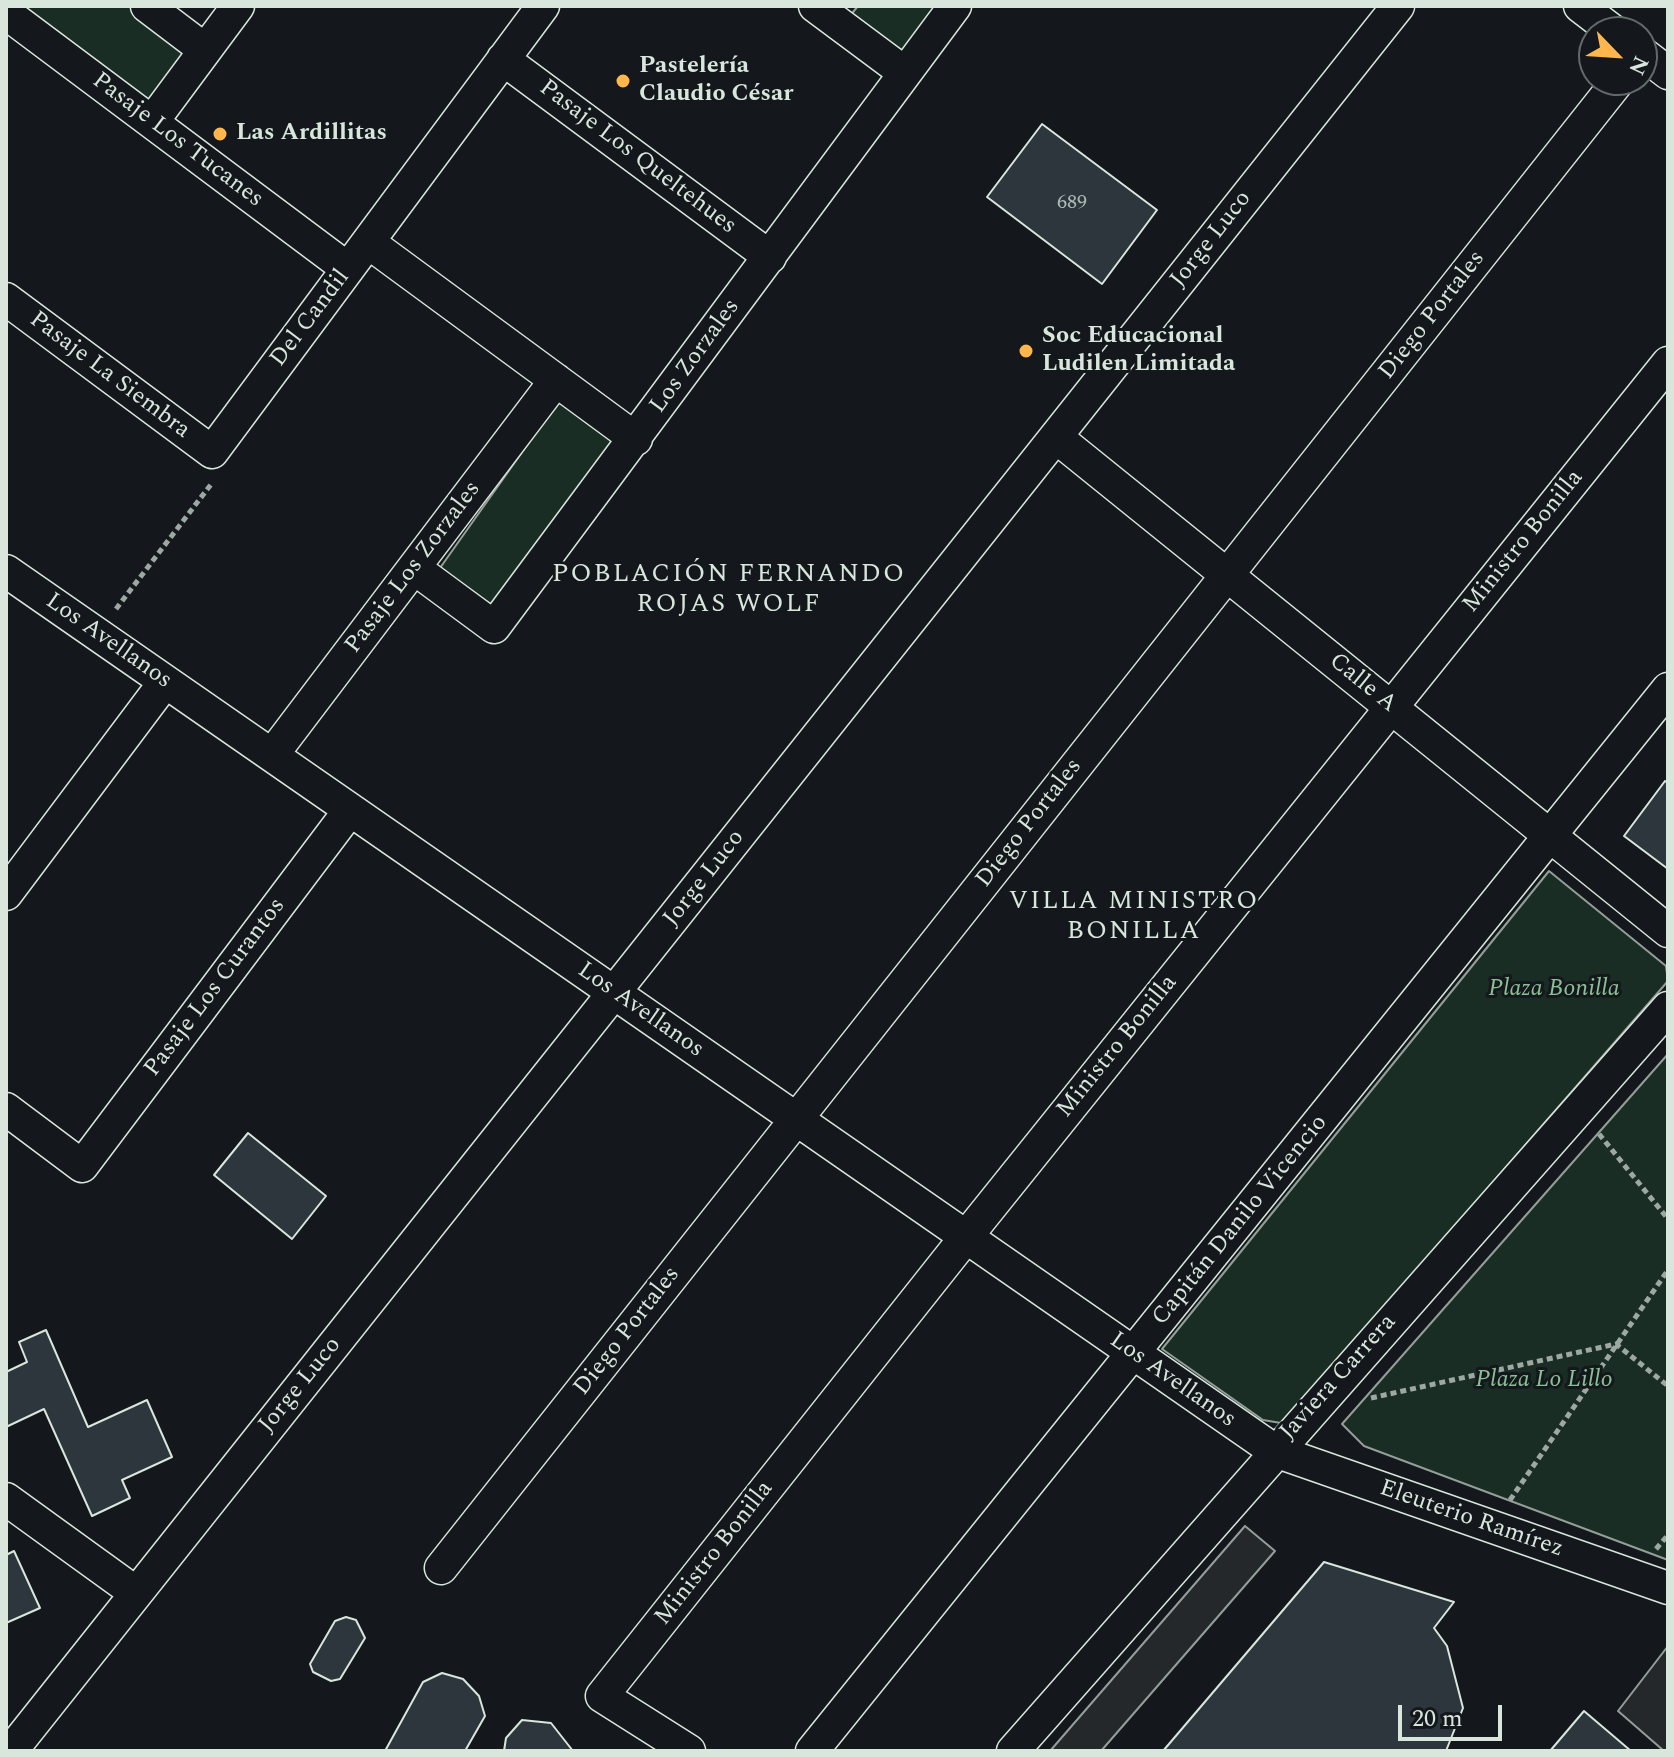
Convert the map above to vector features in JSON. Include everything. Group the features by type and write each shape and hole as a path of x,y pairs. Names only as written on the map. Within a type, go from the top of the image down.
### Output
{"street":[{"path":"147,6 205,50"},
{"path":"152,122 238,6"},
{"name":"Los Zorzales","path":"414,568 494,627 955,6"},
{"name":"Jorge Luco","path":"11,1751 1398,6"},
{"path":"831,11 905,73"},
{"name":"Del Candil","path":"212,452 503,59 528,12"},
{"name":"Pasaje Los Tucanes","path":"6,13 348,269"},
{"name":"Pasaje Los Queltehues","path":"503,59 770,257"},
{"name":"Diego Portales","path":"441,1568 1606,96"},
{"path":"368,242 636,439"},
{"name":"Pasaje La Siembra","path":"6,299 212,452"},
{"name":"Ministro Bonilla","path":"689,1751 602,1696 1668,363"},
{"name":"Pasaje Los Zorzales","path":"272,755 556,380"},
{"name":"Calle A","path":"1056,437 1668,931"},
{"name":"Los Avellanos","path":"6,571 1275,1451"},
{"path":"6,894 165,682"},
{"name":"Capitán Danilo Vicencio","path":"812,1751 1668,689"},
{"name":"Pasaje Los Curantos","path":"6,1109 82,1166 350,810"},
{"name":"Javiera Carrera","path":"1013,1751 1668,1008"},
{"name":"Eleuterio Ramírez","path":"1275,1451 1668,1588"},
{"path":"6,1499 136,1593"}],"path":[{"path":"97,634 217,476 212,452"},
{"path":"1578,1109 1668,1219"},
{"path":"1491,1527 1668,1270"},
{"path":"1311,1411 1616,1344"},
{"path":"1616,1344 1668,1386"}],"green space":[{"path":"16,6 129,6 189,50 150,104"},
{"path":"858,6 944,6 904,59 849,17"},
{"path":"559,400 615,440 496,608 440,568"},
{"name":"Plaza Bonilla","path":"1549,871 1666,966 1668,981 1293,1412 1281,1423 1263,1420 1162,1349"},
{"name":"Plaza Lo Lillo","path":"1668,1054 1668,1560 1364,1446 1342,1424"}],"shaded area":[{"path":"1245,1526 1275,1551 1101,1751 1050,1751"},
{"path":"1668,1646 1668,1751 1664,1751 1618,1711"}],"building":[{"path":"1042,124 1157,210 1102,284 987,197"},
{"path":"1665,781 1668,783 1668,869 1624,836"},
{"path":"248,1133 326,1196 292,1239 214,1175"},
{"path":"46,1330 88,1427 147,1400 172,1457 122,1480 130,1498 92,1516 44,1409 6,1427 6,1372 27,1362 19,1342"},
{"path":"14,1551 40,1608 6,1623 6,1555"},
{"path":"1324,1562 1454,1602 1434,1628 1447,1646 1463,1708 1446,1751 1163,1751"},
{"path":"346,1617 356,1620 365,1638 340,1679 331,1681 313,1672 310,1664 335,1621"},
{"path":"442,1673 463,1679 479,1696 485,1716 465,1751 385,1751 423,1682"},
{"path":"1584,1711 1631,1751 1550,1751"},
{"path":"522,1720 551,1723 573,1751 504,1751 506,1738"}],"place":[{"name":"Pastelería Claudio César","path":"623,81"},
{"name":"Las Ardillitas","path":"220,134"},
{"name":"Soc Educacional Ludilen Limitada","path":"1026,351"}],"district":[{"name":"POBLACIÓN FERNANDO ROJAS WOLF","path":"729,591"},
{"name":"VILLA MINISTRO BONILLA","path":"1134,918"}]}
